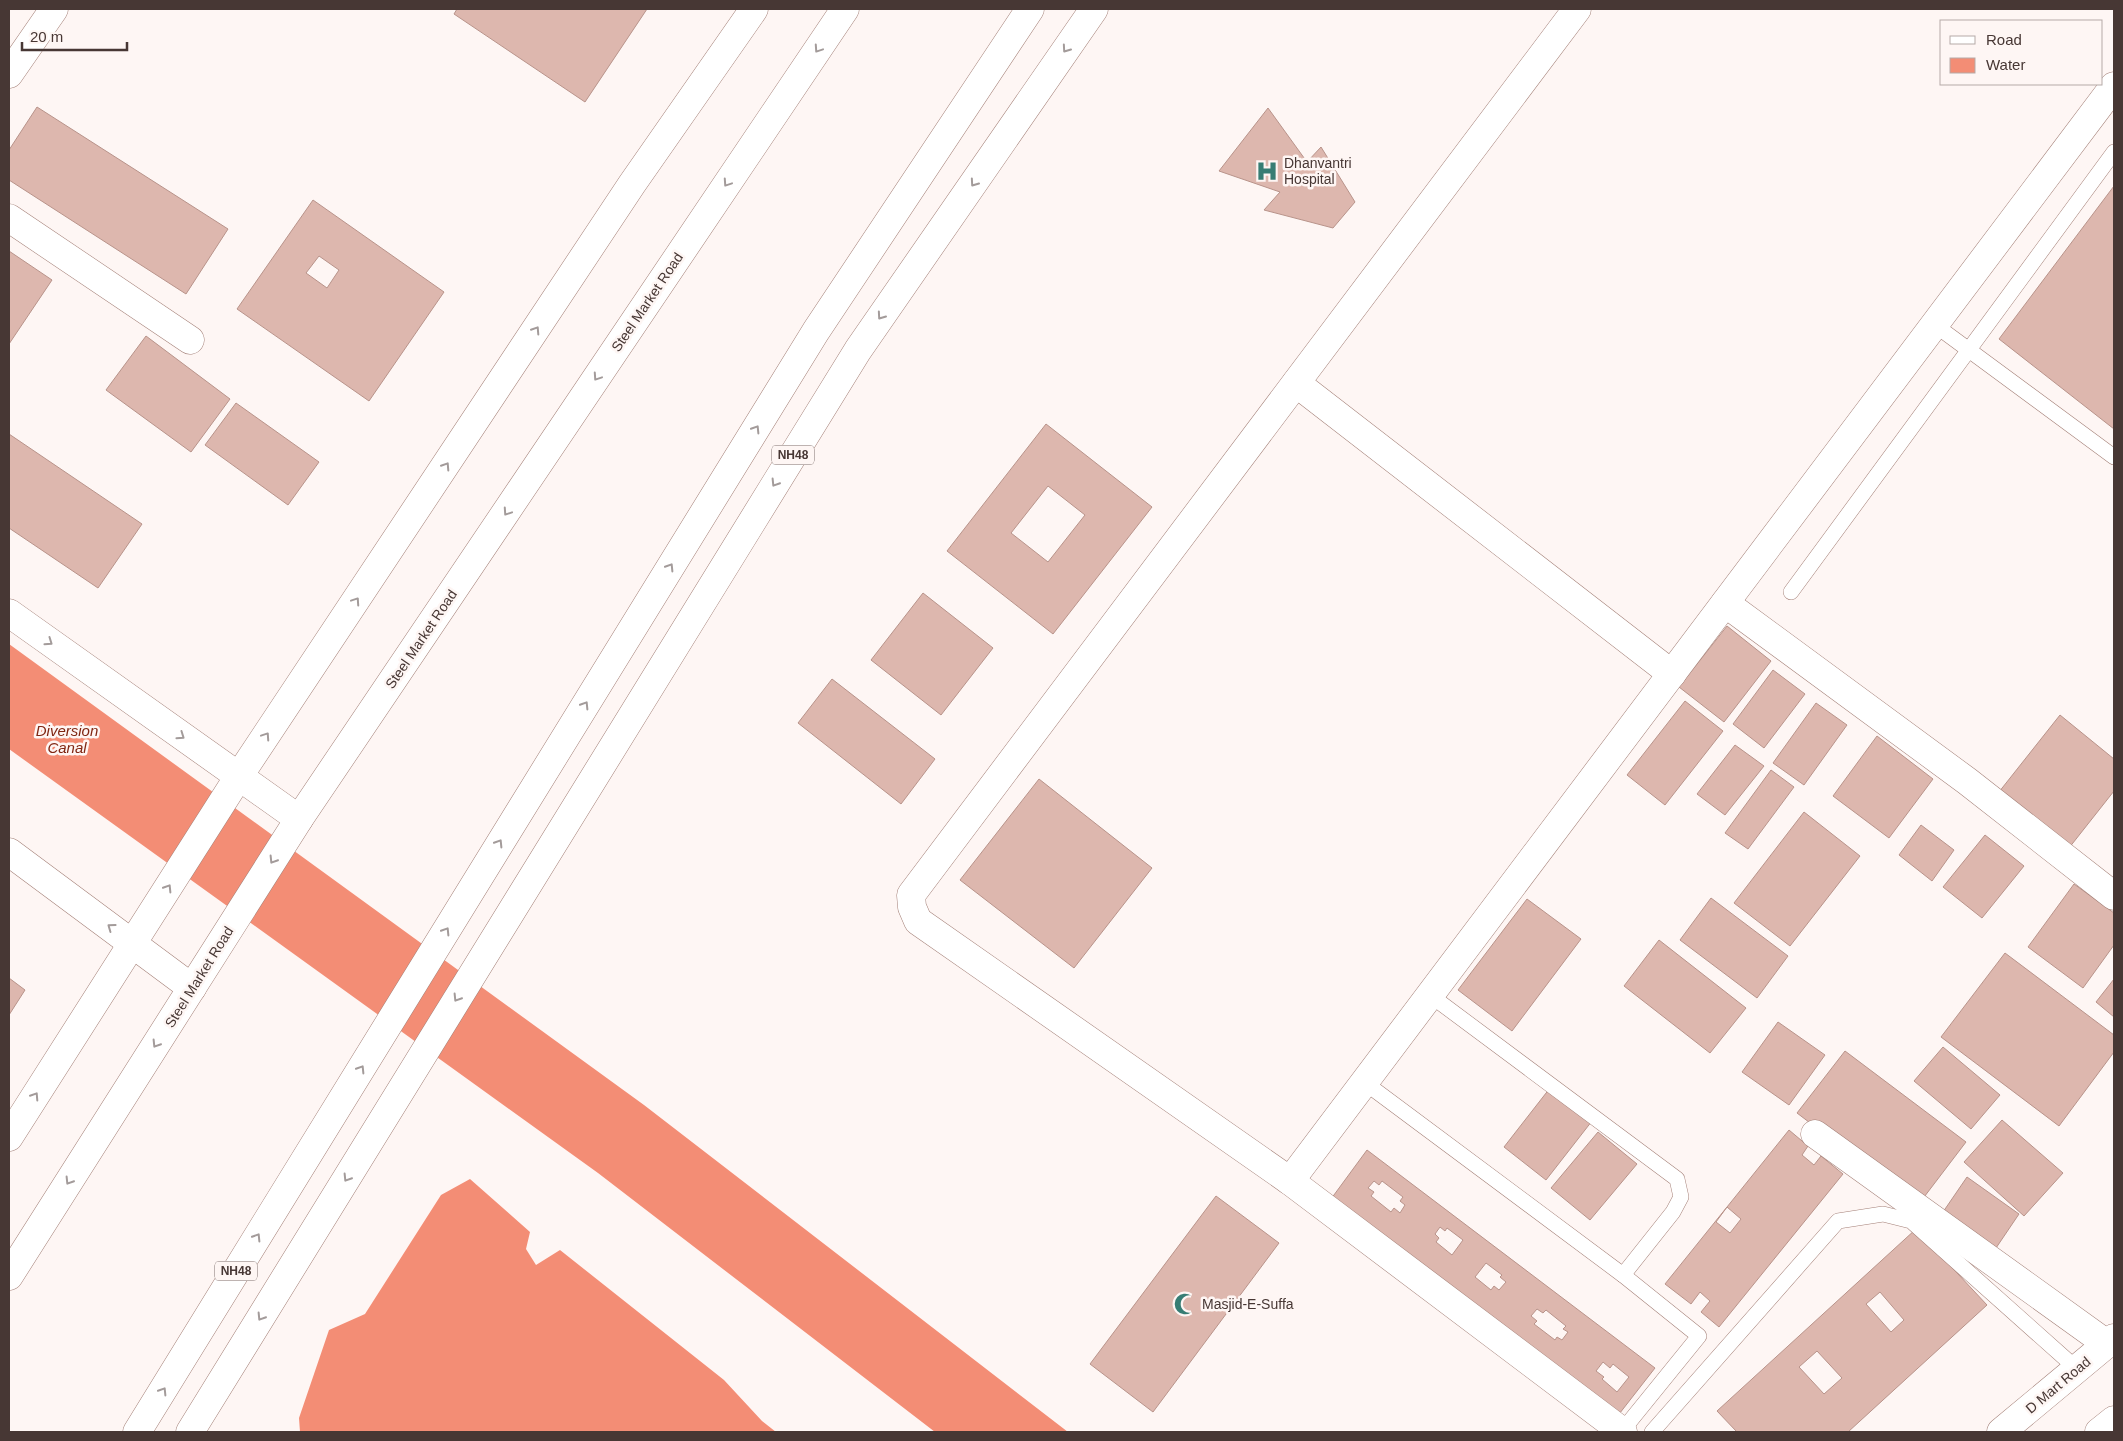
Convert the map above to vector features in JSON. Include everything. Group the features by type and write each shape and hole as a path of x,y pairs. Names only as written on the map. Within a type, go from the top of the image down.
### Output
{"main road":[{"path":"9,74 54,9"},
{"path":"9,1137 239,776 632,184 754,9"},
{"name":"Steel Market Road","path":"9,1276 299,819 845,9"},
{"name":"NH48","path":"137,1432 816,331 1030,9"},
{"name":"NH48","path":"190,1432 858,350 1094,9"},
{"path":"1577,9 911,895 912,907 918,921 1290,1181 1623,1432"},
{"path":"1290,1181 2114,86"},
{"path":"9,218 190,340"},
{"path":"1296,383 1672,674"},
{"path":"1725,603 1967,781 2114,896"},
{"path":"9,613 299,819"},
{"path":"9,852 192,988"},
{"path":"1815,1134 2111,1341"},
{"name":"D Mart Road","path":"2001,1432 2111,1341"},
{"path":"2099,1432 2114,1420"}],"lane":[{"path":"1791,592 1970,351 2114,152"},
{"path":"1935,325 2114,457"},
{"path":"1430,995 1677,1179 1681,1197 1673,1212 1623,1275"},
{"path":"1364,1082 1623,1275 1699,1336 1623,1432"},
{"path":"1652,1432 1838,1221 1883,1214 1911,1221 2078,1369"}],"water":[{"name":"Diversion Canal","path":"9,644 644,1105 1068,1432 935,1432 598,1173 9,749"},
{"path":"470,1179 530,1232 526,1249 536,1265 560,1250 724,1380 762,1421 776,1432 300,1432 299,1418 329,1330 365,1314 441,1195"}],"building":[{"path":"457,9 647,9 585,102 454,14"},
{"path":"37,107 228,229 186,294 9,180 9,150"},
{"path":"1268,108 1307,162 1321,147 1355,202 1333,228 1264,210 1280,192 1219,171"},
{"path":"2114,186 2114,429 1999,339"},
{"path":"313,200 444,292 369,401 237,309","holes":["319,256 339,270 327,288 306,273"]},
{"path":"9,251 52,280 9,344"},
{"path":"146,336 230,399 191,452 106,390"},
{"path":"236,403 319,462 288,505 205,445"},
{"path":"1046,424 1152,507 1053,634 947,551","holes":["1048,486 1085,515 1048,562 1011,533"]},
{"path":"9,434 142,524 98,588 9,528"},
{"path":"923,593 993,648 941,715 871,660"},
{"path":"1727,626 1771,661 1724,722 1679,687"},
{"path":"1773,670 1805,694 1764,748 1733,724"},
{"path":"832,679 935,759 901,804 798,723"},
{"path":"1685,701 1723,731 1665,805 1627,775"},
{"path":"1816,703 1847,725 1804,785 1773,763"},
{"path":"2060,715 2114,759 2114,791 2065,853 1995,797"},
{"path":"1877,736 1933,779 1889,838 1833,796"},
{"path":"1735,745 1764,766 1725,815 1697,794"},
{"path":"1771,770 1794,787 1748,849 1725,833"},
{"path":"1039,779 1152,868 1074,968 960,880"},
{"path":"1804,812 1860,856 1790,946 1734,903"},
{"path":"1921,825 1954,850 1932,881 1899,855"},
{"path":"1985,835 2024,866 1982,918 1943,887"},
{"path":"2074,884 2114,913 2114,945 2083,988 2028,947"},
{"path":"1711,898 1788,956 1757,998 1680,940"},
{"path":"1527,899 1581,939 1512,1031 1458,990"},
{"path":"1659,940 1746,1008 1710,1053 1624,986"},
{"path":"2005,953 2114,1035 2114,1052 2059,1126 1941,1037"},
{"path":"9,978 25,990 9,1015"},
{"path":"2114,979 2114,1017 2096,1002"},
{"path":"1778,1022 1825,1055 1789,1105 1742,1072"},
{"path":"1943,1047 2000,1095 1971,1129 1914,1081"},
{"path":"1845,1051 1966,1142 1918,1205 1797,1113"},
{"path":"1550,1088 1592,1121 1546,1180 1504,1147"},
{"path":"2002,1120 2063,1173 2024,1216 1964,1162"},
{"path":"1789,1130 1808,1146 1802,1155 1814,1165 1821,1156 1843,1174 1719,1327 1701,1312 1710,1301 1700,1292 1691,1304 1665,1284 1727,1207","holes":["1727,1207 1741,1219 1730,1233 1716,1222"]},
{"path":"1598,1132 1637,1164 1590,1220 1551,1188"},
{"path":"1367,1150 1655,1368 1616,1418 1331,1199","holes":["1374,1181 1379,1185 1382,1181 1403,1197 1400,1201 1405,1205 1400,1213 1394,1208 1391,1212 1371,1196 1374,1192 1368,1188","1440,1227 1445,1231 1447,1228 1463,1240 1452,1255 1436,1242 1439,1238 1435,1234","1486,1263 1502,1275 1500,1277 1506,1282 1499,1290 1494,1286 1491,1290 1475,1277","1537,1309 1543,1313 1546,1310 1566,1326 1563,1329 1568,1332 1562,1340 1557,1337 1555,1340 1534,1324 1537,1321 1531,1316","1603,1362 1610,1368 1613,1364 1629,1377 1617,1392 1602,1379 1604,1377 1596,1371"]},
{"path":"1967,1177 2019,1214 1996,1248 1943,1212"},
{"name":"Masjid-E-Suffa","path":"1216,1196 1279,1243 1153,1412 1090,1364"},
{"path":"1916,1229 1987,1305 1848,1432 1737,1432 1717,1411","holes":["1880,1292 1904,1320 1891,1332 1866,1304","1817,1351 1842,1378 1824,1394 1799,1367"]}],"place":[{"name":"Dhanvantri Hospital","path":"1267,171"},
{"name":"Masjid-E-Suffa","path":"1185,1304"}]}
